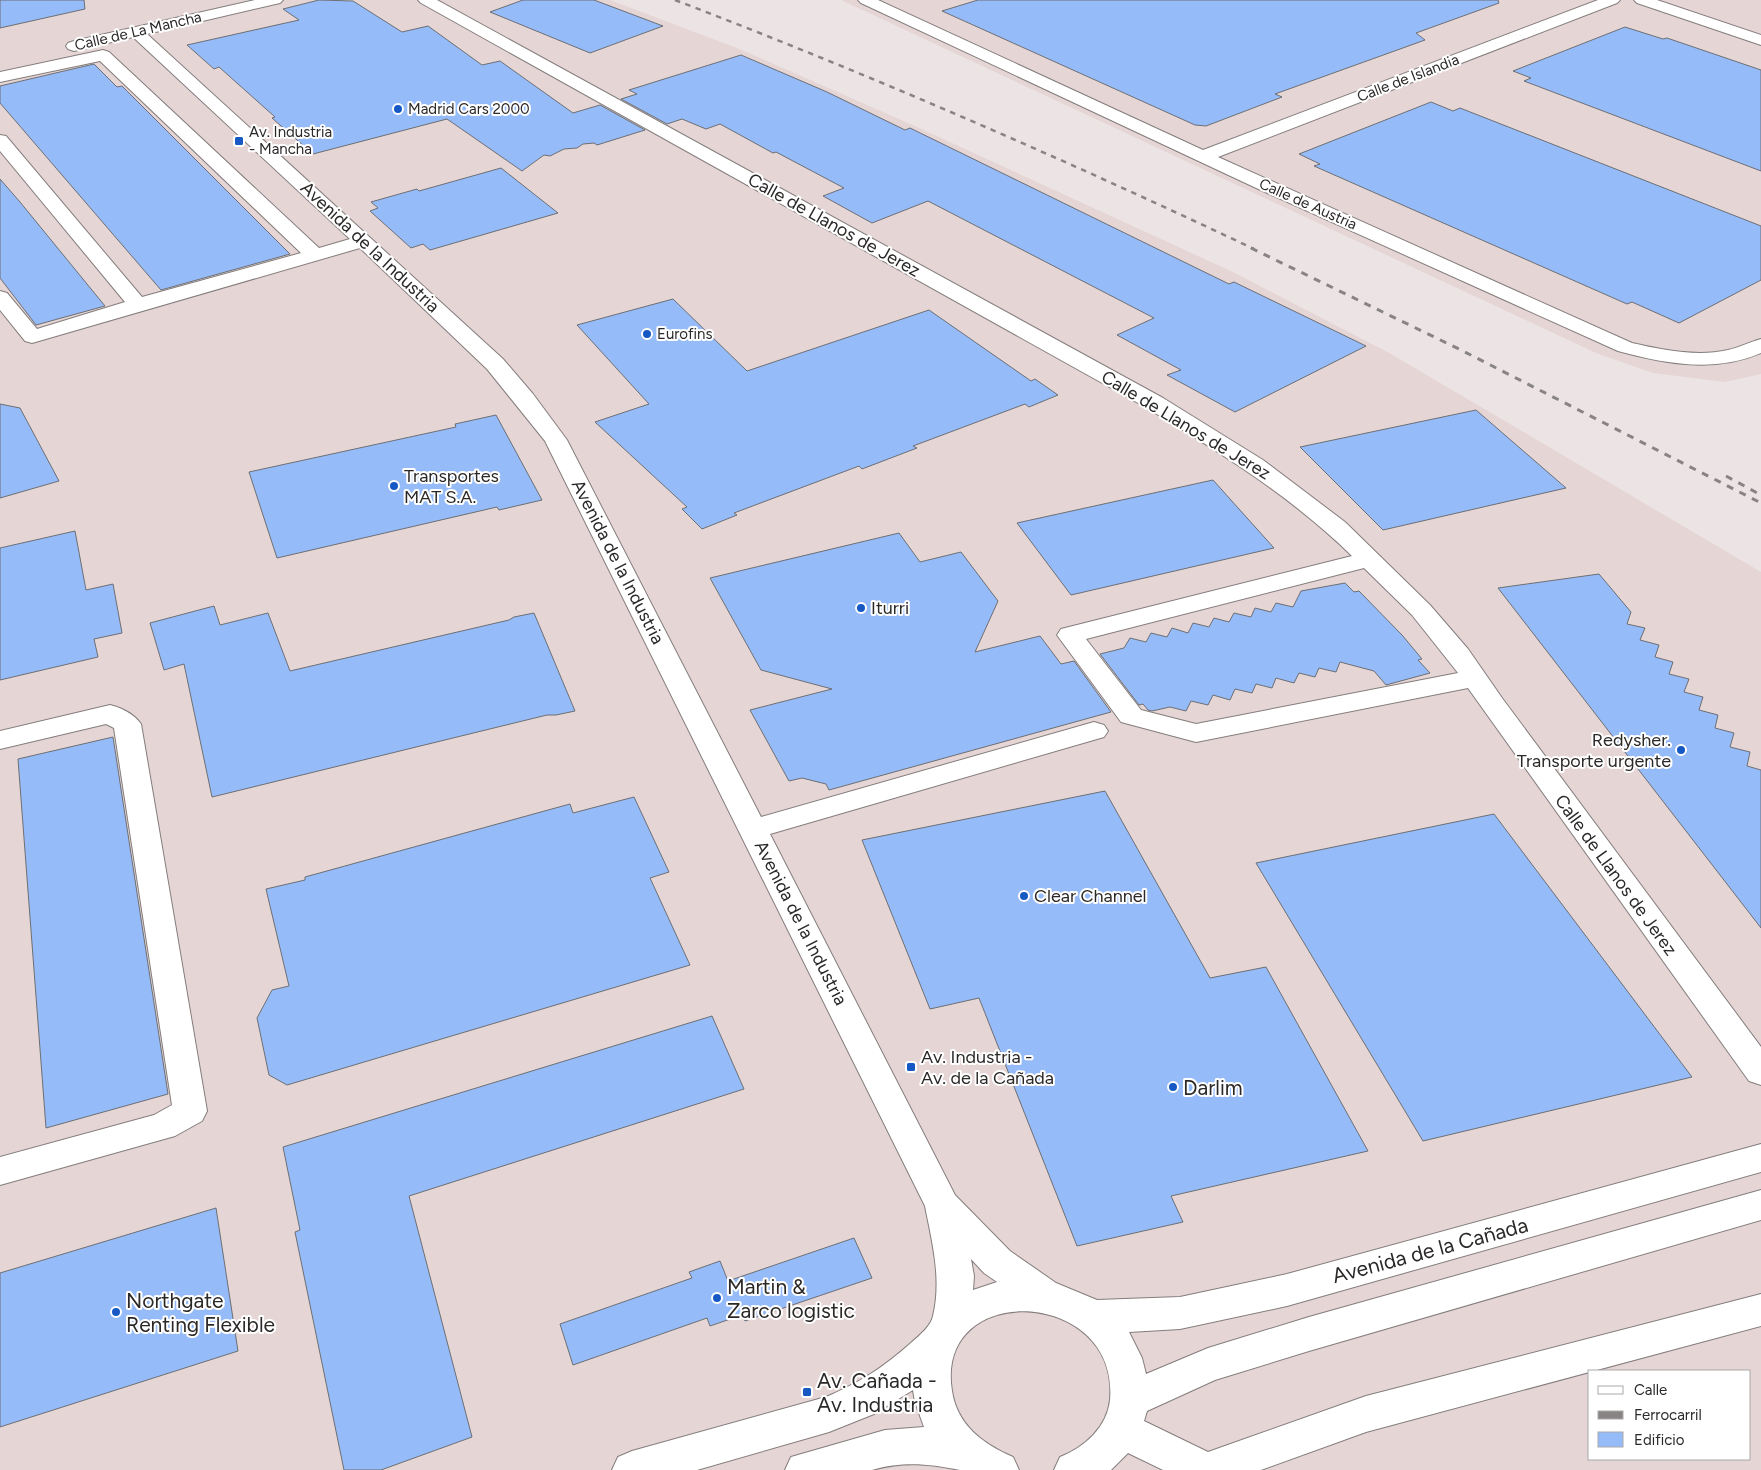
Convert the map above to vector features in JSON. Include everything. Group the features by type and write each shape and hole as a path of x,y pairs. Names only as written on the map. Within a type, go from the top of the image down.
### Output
{"street":[{"name":"Calle de La Mancha","path":"0,62 275,0"},
{"name":"Calle de Llanos de Jerez","path":"426,0 1120,384 1223,443 1287,488 1336,527 1421,610 1459,655 1760,1076"},
{"name":"Calle de Austria","path":"866,0 1625,347 1659,356 1690,360 1724,358 1750,351 1761,345"},
{"name":"Calle de Islandia","path":"1204,156 1612,0"},
{"path":"1642,0 1761,40"},
{"path":"1678,0 1761,27"},
{"name":"Avenida de la Industria","path":"136,32 495,364 556,440 943,1206 956,1276 945,1333 930,1369 932,1399 944,1427 965,1451"},
{"path":"0,77 103,55 315,255"},
{"path":"1444,64 1462,72"},
{"path":"0,140 138,305"},
{"path":"0,297 32,337 364,241"},
{"path":"1370,559 1070,635 1131,716 1196,733 1475,678"},
{"path":"0,740 110,714 127,724 190,1111 163,1126 0,1171"},
{"path":"753,829 1094,731"},
{"name":"Avenida de la Cañada","path":"1094,1317 1180,1313 1287,1290 1761,1158"},
{"path":"1126,1414 1208,1365 1309,1334 1761,1205"},
{"name":"Avenida de la Industria","path":"943,1206 997,1262 1044,1295"},
{"path":"632,1470 829,1414 860,1400 899,1378 978,1304 1010,1294 1044,1295 1071,1303 1094,1317 1112,1336 1128,1366 1126,1414 1104,1452 1077,1470"},
{"path":"1210,1470 1366,1414 1761,1310"},
{"path":"1126,1414 1204,1470"},
{"path":"805,1470 885,1448 928,1444 965,1451 990,1467 999,1470"}],"shaded area":[{"path":"0,0 610,0 742,50 917,127 1235,273 1391,354 1761,572 1761,1470 0,1470"},
{"path":"841,0 1761,0 1761,374 1725,382 1653,373 1596,353"}],"building":[{"path":"0,0 84,0 85,9 0,28"},
{"path":"319,0 353,1 402,32 428,26 482,65 500,61 573,113 600,105 645,130 597,145 594,143 583,144 577,148 564,149 550,156 544,155 522,171 447,119 313,154 219,67 214,69 187,45 299,20 283,9"},
{"path":"523,0 594,0 663,26 590,53 490,12"},
{"path":"978,0 1498,0 1499,3 1416,33 1425,40 1275,94 1282,97 1206,126 1195,125 942,11"},
{"path":"1625,27 1663,39 1667,38 1761,70 1761,171 1524,81 1531,78 1513,71"},
{"path":"741,55 827,92 905,130 910,128 1229,284 1234,282 1366,346 1235,412 1167,375 1181,370 1117,335 1154,318 928,201 872,223 823,196 844,188 720,124 706,129 682,119 667,124 621,99 637,94 629,90"},
{"path":"94,64 117,87 122,86 290,254 161,290 0,103 0,86"},
{"path":"1431,102 1453,111 1460,108 1761,226 1761,280 1679,323 1632,302 1627,304 1314,166 1320,164 1299,154"},
{"path":"501,168 558,213 430,250 423,244 411,248 370,211 378,208 371,202 417,189 419,191"},
{"path":"0,179 105,306 36,325 0,278"},
{"path":"673,299 747,371 929,310 1031,381 1035,379 1058,395 1029,407 1025,404 913,446 917,448 862,469 859,466 734,513 737,515 702,529 682,509 687,507 595,422 649,404 577,325"},
{"path":"0,404 20,408 59,481 0,498"},
{"path":"1476,410 1566,488 1383,530 1300,447"},
{"name":"Transportes MAT S.A.","path":"496,415 542,500 499,510 497,507 277,558 249,472 456,427 455,424"},
{"path":"1213,480 1274,548 1071,595 1017,523"},
{"path":"75,531 86,590 113,584 122,633 94,639 98,657 0,680 0,548"},
{"path":"899,533 920,562 961,552 998,601 975,652 1040,636 1061,664 1074,661 1111,712 829,790 826,784 802,778 789,781 750,710 832,689 761,670 710,578"},
{"name":"Redysher. Transporte urgente","path":"1599,574 1631,612 1627,624 1645,628 1640,640 1659,645 1655,657 1673,662 1669,674 1689,679 1684,692 1703,697 1699,710 1718,715 1715,728 1734,733 1730,747 1750,752 1747,766 1761,770 1761,928 1498,588"},
{"path":"1345,583 1354,592 1359,591 1402,635 1422,659 1418,660 1430,673 1386,685 1374,671 1340,662 1336,672 1319,668 1315,677 1299,673 1294,683 1276,678 1272,688 1256,684 1252,693 1235,689 1230,700 1213,695 1208,705 1191,701 1186,711 1170,707 1152,711 1148,710 1143,704 1139,705 1100,654 1124,648 1130,638 1146,642 1151,633 1167,637 1172,628 1188,633 1193,623 1209,627 1214,618 1229,622 1234,613 1251,617 1255,608 1271,612 1276,603 1293,607 1301,591"},
{"path":"214,606 220,625 268,613 290,671 534,613 575,711 547,715 212,797 184,664 164,670 150,623"},
{"path":"113,737 168,1094 46,1128 18,759"},
{"path":"1105,791 1210,978 1266,967 1368,1151 1171,1196 1183,1222 1077,1246 979,998 930,1009 862,840"},
{"path":"634,797 669,872 650,878 690,965 287,1085 269,1075 257,1018 272,990 289,986 266,889 305,880 305,877 570,804 573,813"},
{"path":"1494,814 1692,1077 1423,1141 1256,863"},
{"path":"712,1016 744,1089 409,1196 472,1437 381,1470 344,1470 295,1232 300,1230 283,1147"},
{"name":"Northgate Renting Flexible","path":"216,1208 238,1351 0,1427 0,1273"},
{"path":"854,1238 872,1278 745,1321 742,1315 710,1326 707,1318 573,1365 560,1324 692,1278 689,1272 720,1261 728,1281"}],"railway":[{"path":"675,0 967,119 1254,249"},
{"path":"1251,248 1461,350 1761,503"},
{"path":"1726,476 1761,495"}],"place":[{"name":"Madrid Cars 2000","path":"398,109"},
{"name":"Av. Industria - Mancha","path":"239,141"},
{"name":"Eurofins","path":"647,334"},
{"name":"Transportes MAT S.A.","path":"394,486"},
{"name":"Iturri","path":"861,608"},
{"name":"Redysher. Transporte urgente","path":"1681,750"},
{"name":"Clear Channel","path":"1024,896"},
{"name":"Av. Industria - Av. de la Cañada","path":"911,1067"},
{"name":"Darlim","path":"1173,1087"},
{"name":"Martin & Zarco logistic","path":"717,1298"},
{"name":"Northgate Renting Flexible","path":"116,1312"},
{"name":"Av. Cañada - Av. Industria","path":"807,1392"}]}
